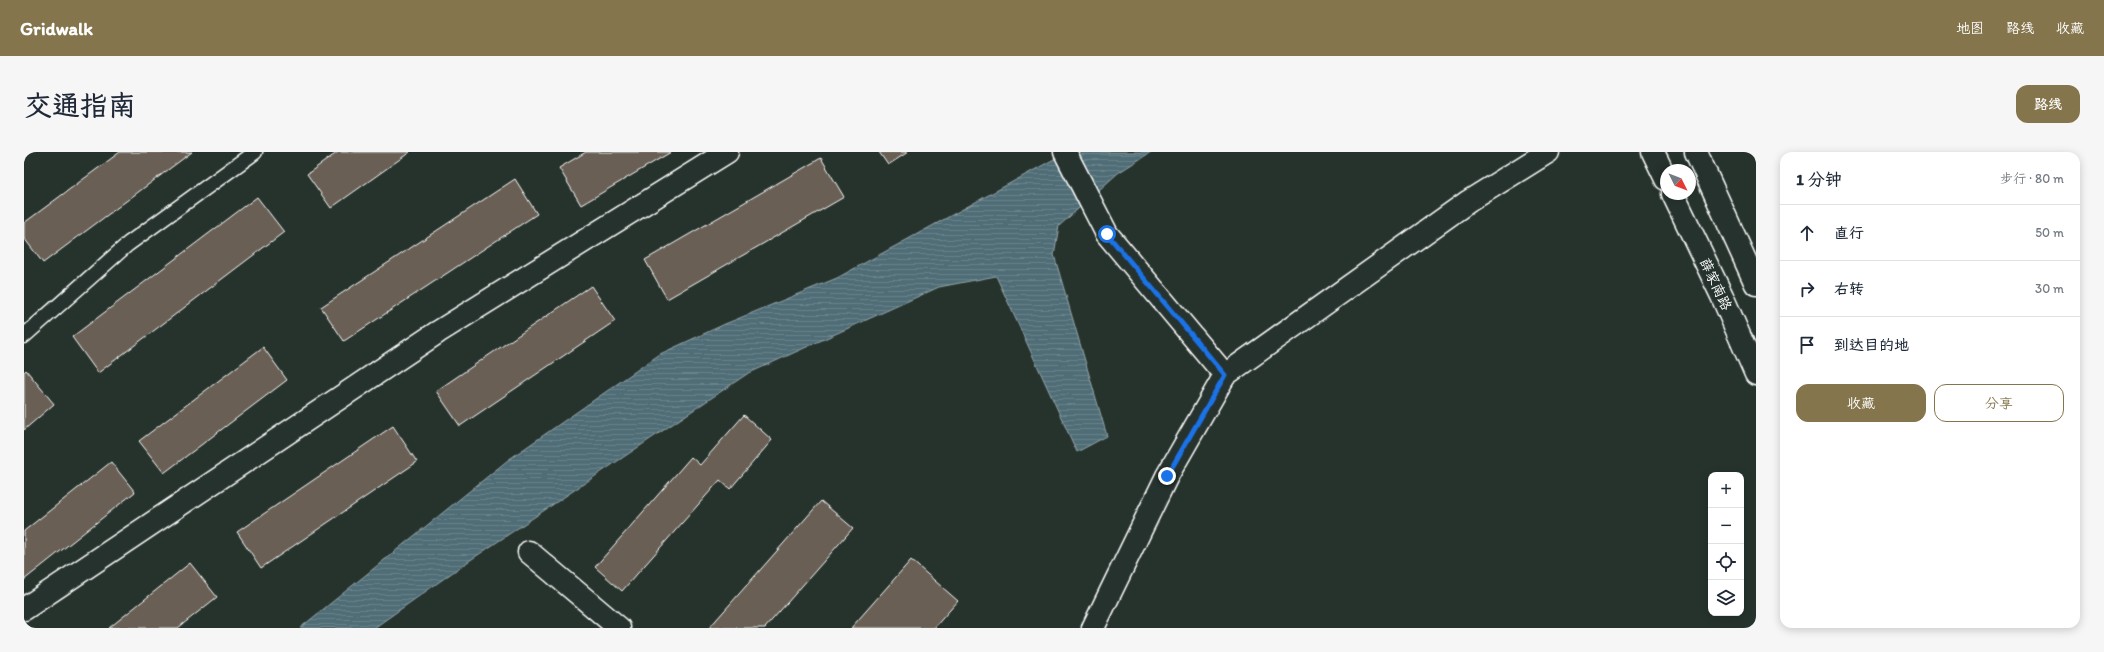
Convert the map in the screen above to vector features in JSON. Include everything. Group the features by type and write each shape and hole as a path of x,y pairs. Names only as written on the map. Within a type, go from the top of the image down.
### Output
{"street":[{"path":"24,609 438,332 727,152"},
{"path":"1065,152 1107,234 1225,375"},
{"path":"1093,628 1167,476 1225,375 1469,201 1548,152"},
{"path":"1653,152 1660,167"},
{"path":"1696,152 1756,284"},
{"name":"薛家南路","path":"1676,200 1722,296 1756,374"},
{"path":"529,552 619,628"}],"lane":[{"path":"24,336 128,244 255,152"}],"water":[{"path":"1067,152 1151,152 1118,173 1059,226 1054,255 1107,436 1077,452 996,276 939,287 747,374 463,565 374,628 300,628 508,460 660,354 725,324 837,278"}],"building":[{"path":"120,152 192,152 43,263 24,238 24,223"},
{"path":"338,152 410,152 331,208 307,174"},
{"path":"586,152 671,152 581,205 559,168"},
{"path":"879,152 908,152 888,165"},
{"path":"821,158 844,197 667,299 645,260"},
{"path":"515,179 537,214 344,341 321,307"},
{"path":"257,197 284,232 98,373 72,337"},
{"path":"591,286 615,321 460,426 436,391"},
{"path":"263,347 287,380 164,473 139,441"},
{"path":"26,370 54,404 24,430 24,372"},
{"path":"744,415 772,440 730,489 720,480 622,591 595,567 691,457 700,465"},
{"path":"393,426 417,462 261,568 237,532"},
{"path":"111,462 135,492 24,580 24,531"},
{"path":"821,501 853,528 765,628 709,628"},
{"path":"911,560 958,601 934,628 851,628"},
{"path":"190,563 217,597 178,628 109,628"}],"route":[{"path":"1107,234 1225,375 1167,476"}]}
